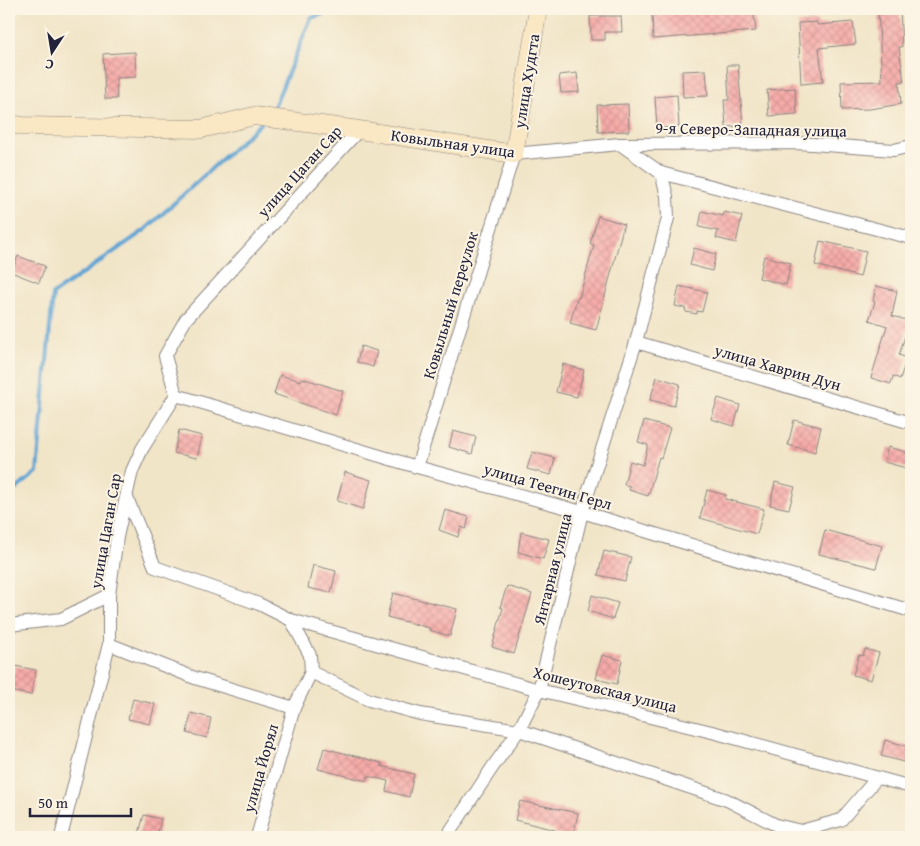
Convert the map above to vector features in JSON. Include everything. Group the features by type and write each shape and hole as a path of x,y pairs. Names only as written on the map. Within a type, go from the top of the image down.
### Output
{"street":[{"name":"улица Худгта","path":"514,154 538,9"},
{"name":"Ковыльная улица","path":"9,124 23,126 201,129 254,116 514,154 620,144"},
{"name":"улица Цаган Сар","path":"60,837 109,644 109,595 118,537 132,471 176,395 165,356 186,319 359,130"},
{"name":"9-я Северо-Западная улица","path":"620,144 798,143 894,150 911,146"},
{"path":"620,144 662,173 911,238"},
{"name":"Ковыльный переулок","path":"417,466 514,154"},
{"name":"Янтарная улица","path":"449,837 456,822 520,730 539,690 582,512 636,342 668,218 667,196 662,173"},
{"name":"улица Хаврин Дун","path":"636,342 911,423"},
{"name":"улица Теегин Герл","path":"176,395 582,512 911,610"},
{"name":"Хошеутовская улица","path":"126,498 155,567 259,604 291,620 539,690 716,733 876,779 911,787"},
{"path":"9,625 61,619 109,595"},
{"path":"291,620 310,655 312,672 369,700 420,714 520,730 727,800 776,825 801,831 841,820 876,779"},
{"path":"109,644 195,678 294,708"},
{"name":"улица Йорял","path":"257,837 294,708 312,672"}],"building":[{"path":"753,9 756,31 653,39 652,15"},
{"path":"878,9 900,9 902,47 899,47 904,82 899,82 901,104 870,109 842,110 841,82 882,81"},
{"path":"590,16 621,16 622,32 605,32 605,40 591,40"},
{"path":"817,22 817,25 853,22 856,44 819,48 823,82 801,84 798,23"},
{"path":"135,52 136,77 116,78 117,99 105,99 103,54"},
{"path":"727,65 738,65 743,126 726,127 724,100 729,100"},
{"path":"706,70 708,96 683,97 682,71"},
{"path":"577,73 579,92 561,93 559,75"},
{"path":"795,88 797,114 769,116 767,90"},
{"path":"677,95 679,127 657,128 655,97"},
{"path":"628,104 629,131 598,132 597,105"},
{"path":"702,211 723,216 724,212 742,216 736,243 716,238 718,231 699,227"},
{"path":"598,216 624,224 596,330 570,323 594,245 590,244"},
{"path":"820,241 866,251 860,277 815,265"},
{"path":"694,248 716,254 712,271 690,265"},
{"path":"18,256 45,266 39,283 11,272"},
{"path":"764,256 791,263 786,285 759,278"},
{"path":"679,286 707,292 702,312 697,311 697,314 686,312 685,308 675,306"},
{"path":"876,286 897,291 892,316 910,321 899,355 907,358 900,379 893,376 891,384 871,378 887,326 869,320 875,302 873,301"},
{"path":"361,346 377,351 373,367 357,362"},
{"path":"563,364 584,370 577,397 556,392"},
{"path":"280,375 301,381 302,378 343,391 336,415 274,394"},
{"path":"657,377 680,384 674,406 650,400"},
{"path":"718,398 740,405 734,426 711,419"},
{"path":"794,420 821,427 815,452 788,445"},
{"path":"644,421 670,428 661,458 659,457 648,496 629,490 630,486 624,485 630,461 643,465 648,445 638,442"},
{"path":"179,430 202,436 197,458 174,453"},
{"path":"453,431 476,437 472,454 449,447"},
{"path":"888,447 910,453 906,468 884,462"},
{"path":"532,452 555,458 551,475 527,469"},
{"path":"345,472 371,480 363,509 337,501"},
{"path":"775,482 795,487 789,509 770,505"},
{"path":"707,490 726,495 725,499 764,509 757,534 700,518"},
{"path":"445,510 469,517 466,529 461,527 458,537 439,530"},
{"path":"825,530 882,546 876,568 819,554"},
{"path":"521,532 549,539 543,559 518,552"},
{"path":"604,551 631,557 625,581 598,575"},
{"path":"313,565 336,571 331,593 308,588"},
{"path":"507,586 532,594 514,654 492,647 503,608 500,607"},
{"path":"393,593 457,609 450,636 429,630 430,628 387,617"},
{"path":"592,595 618,603 613,619 588,611"},
{"path":"865,649 879,653 871,680 853,675 859,655 863,656"},
{"path":"602,655 622,660 617,684 596,679"},
{"path":"15,666 36,670 31,695 10,691"},
{"path":"133,699 155,704 150,724 128,719"},
{"path":"191,713 211,718 207,738 187,733"},
{"path":"885,740 911,747 911,764 881,756"},
{"path":"324,748 382,763 381,766 414,774 409,797 386,791 388,781 368,776 367,781 318,769"},
{"path":"520,801 578,813 573,837 554,833 555,830 515,820"},
{"path":"144,815 161,819 157,837 138,837"}],"waterway":[{"path":"271,114 311,18 338,9"},
{"path":"9,495 37,472 53,294 145,230 261,123"}]}
